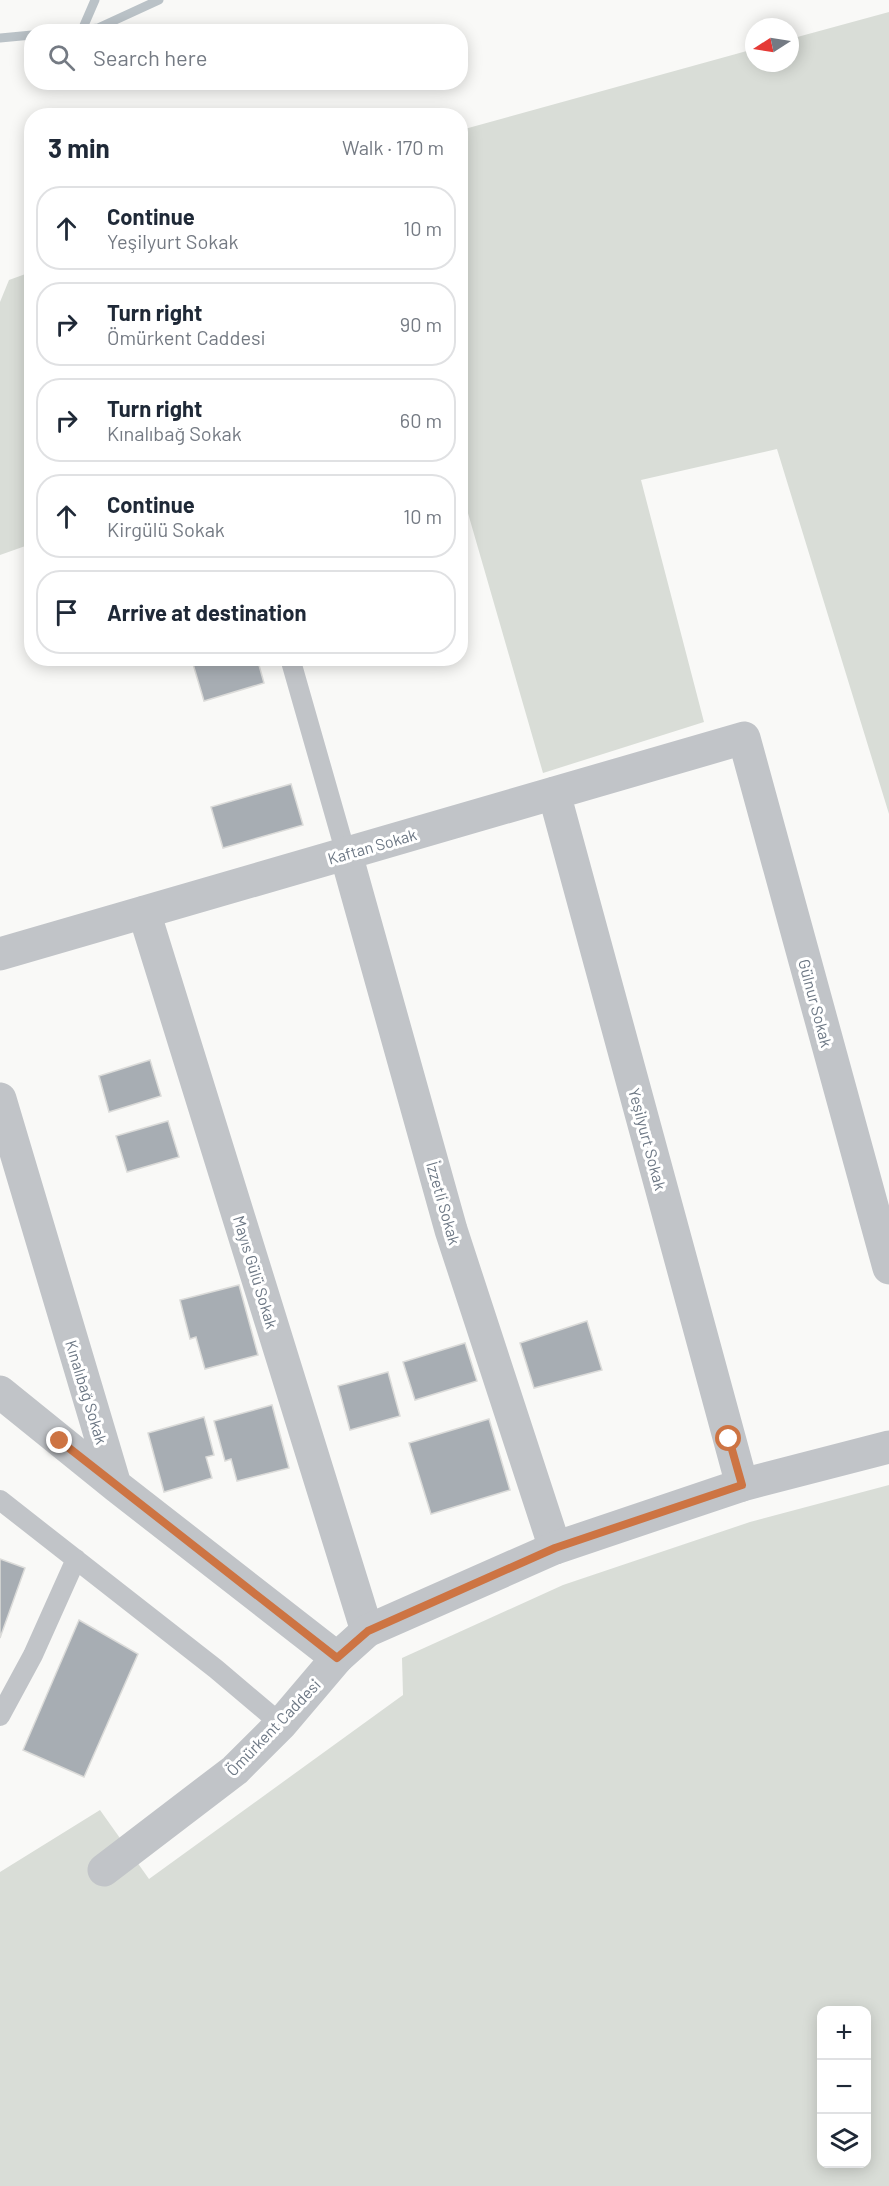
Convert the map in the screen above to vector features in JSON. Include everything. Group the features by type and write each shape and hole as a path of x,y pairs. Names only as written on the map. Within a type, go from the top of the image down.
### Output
{"street":[{"name":"Kaftan Sokak","path":"0,954 744,738"},
{"name":"Gülnur Sokak","path":"744,738 889,1268"},
{"name":"Yeşilyurt Sokak","path":"554,794 742,1485"},
{"name":"İzzetli Sokak","path":"346,854 451,1230 555,1548"},
{"name":"Mayıs Gülü Sokak","path":"144,912 368,1631"},
{"name":"Kınalıbağ Sokak","path":"0,1099 115,1485"},
{"path":"0,1392 337,1658"},
{"name":"Ömürkent Caddesi","path":"104,1869 235,1770 280,1724 337,1658 368,1631 555,1548 742,1485 889,1447"}],"lane":[{"path":"292,666 346,854"},
{"path":"0,1500 216,1669 280,1724"},
{"path":"0,1716 33,1655 76,1559"}],"shaded area":[{"path":"889,12 889,814 777,449 641,480 704,722 543,773 468,513 468,128 745,51 745,72 799,72 799,37"},
{"path":"24,275 24,546 0,555 0,302 9,280"},
{"path":"889,1485 889,2186 0,2186 0,1872 100,1810 149,1879 403,1695 402,1658 563,1585 750,1522"}],"building":[{"path":"194,666 259,666 264,683 204,701"},
{"path":"291,784 303,825 223,848 211,807"},
{"path":"150,1060 161,1096 109,1112 99,1076"},
{"path":"168,1121 179,1157 127,1172 116,1136"},
{"path":"239,1285 258,1355 205,1369 196,1337 190,1339 180,1300"},
{"path":"587,1321 602,1370 534,1388 520,1343"},
{"path":"465,1343 477,1381 415,1400 403,1362"},
{"path":"388,1372 400,1416 350,1430 338,1386"},
{"path":"272,1405 289,1468 237,1481 231,1459 225,1461 214,1421"},
{"path":"204,1417 214,1455 206,1457 212,1478 164,1492 148,1433"},
{"path":"489,1419 510,1490 431,1514 409,1443"},
{"path":"0,1559 25,1568 0,1638"},
{"path":"79,1620 138,1654 84,1777 23,1750"}],"waterway":[{"path":"85,24 95,0"},
{"path":"107,24 159,0"},
{"path":"0,38 24,36"}],"route":[{"path":"60,1441 337,1658 368,1631 555,1548 742,1485 729,1439"}]}
